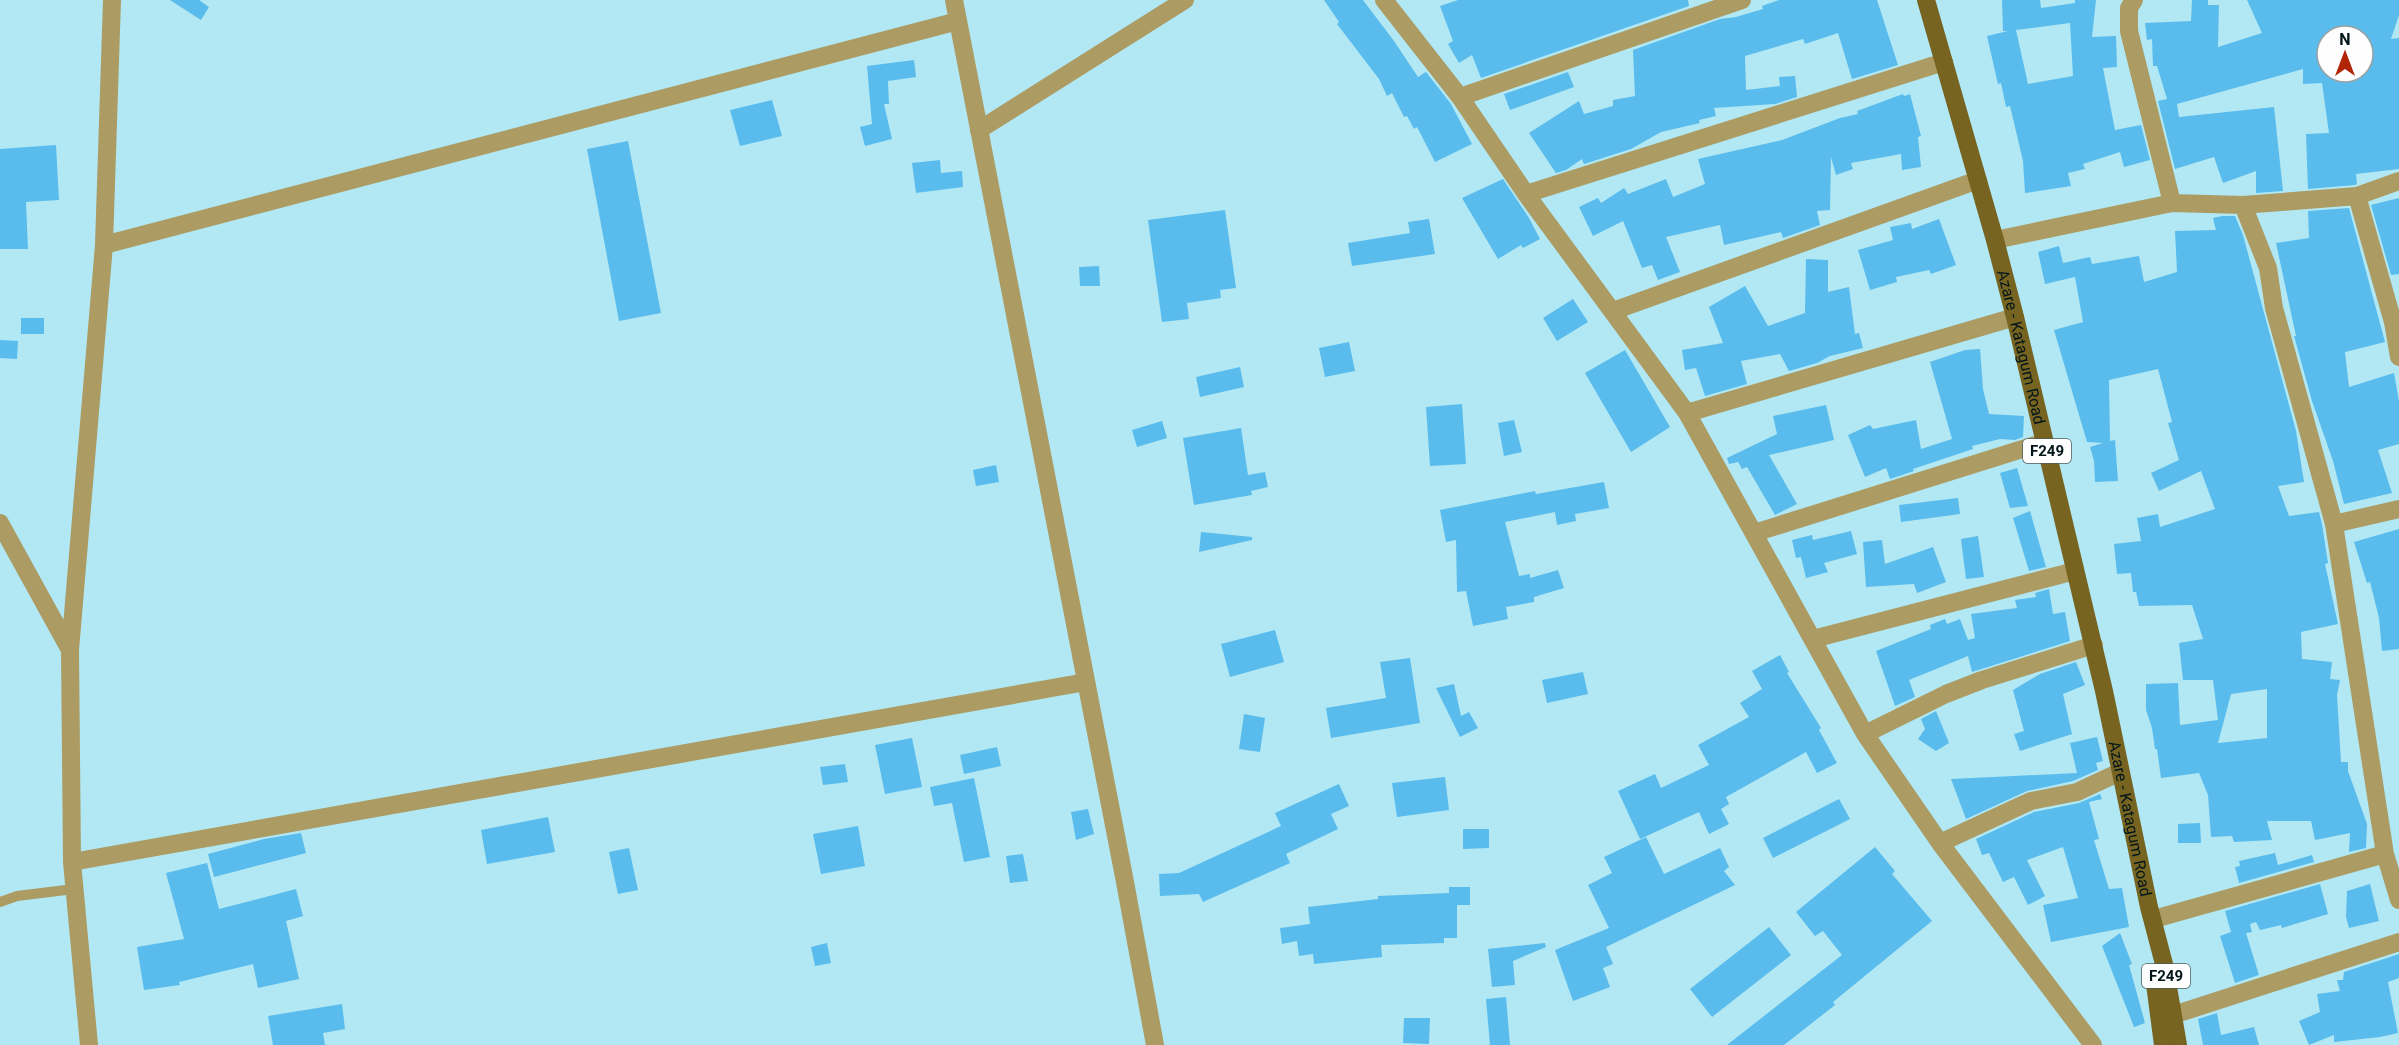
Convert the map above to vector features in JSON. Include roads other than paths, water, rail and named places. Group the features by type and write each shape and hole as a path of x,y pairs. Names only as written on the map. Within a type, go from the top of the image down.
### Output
{"main road":[{"name":"Azare - Katagum Road","path":"1926,0 2015,316 2094,645 2178,1045"},
{"name":"Azare - Katagum Road","path":"2151,913 2152,961 2163,1045"}],"street":[{"path":"89,1045 72,862 70,650 104,245 111,0"},
{"path":"954,0 1155,1045"},
{"path":"979,130 1185,0"},
{"path":"1384,0 1460,97 1526,194 1687,413 1864,734 1940,843 2093,1045"},
{"path":"1460,97 1743,0"},
{"path":"2134,0 2129,8 2129,31 2172,203"},
{"path":"104,245 958,21"},
{"path":"1526,194 1944,62"},
{"path":"1613,311 1978,180"},
{"path":"1995,240 2172,203 2243,206 2357,195 2399,180"},
{"path":"2357,195 2393,322 2399,357"},
{"path":"2243,206 2268,268 2274,308 2334,524 2385,854 2399,900"},
{"path":"1687,413 2015,316"},
{"path":"1754,533 2045,442"},
{"path":"2334,524 2399,510"},
{"path":"0,523 70,650"},
{"path":"1813,639 2075,571"},
{"path":"1864,734 1973,683 2094,645"},
{"path":"72,862 1086,682"},
{"path":"1940,843 2031,801 2078,792 2120,772"},
{"path":"2151,913 2385,854"},
{"path":"2173,1015 2399,942"}],"lane":[{"path":"0,902 17,896 74,889"}]}
